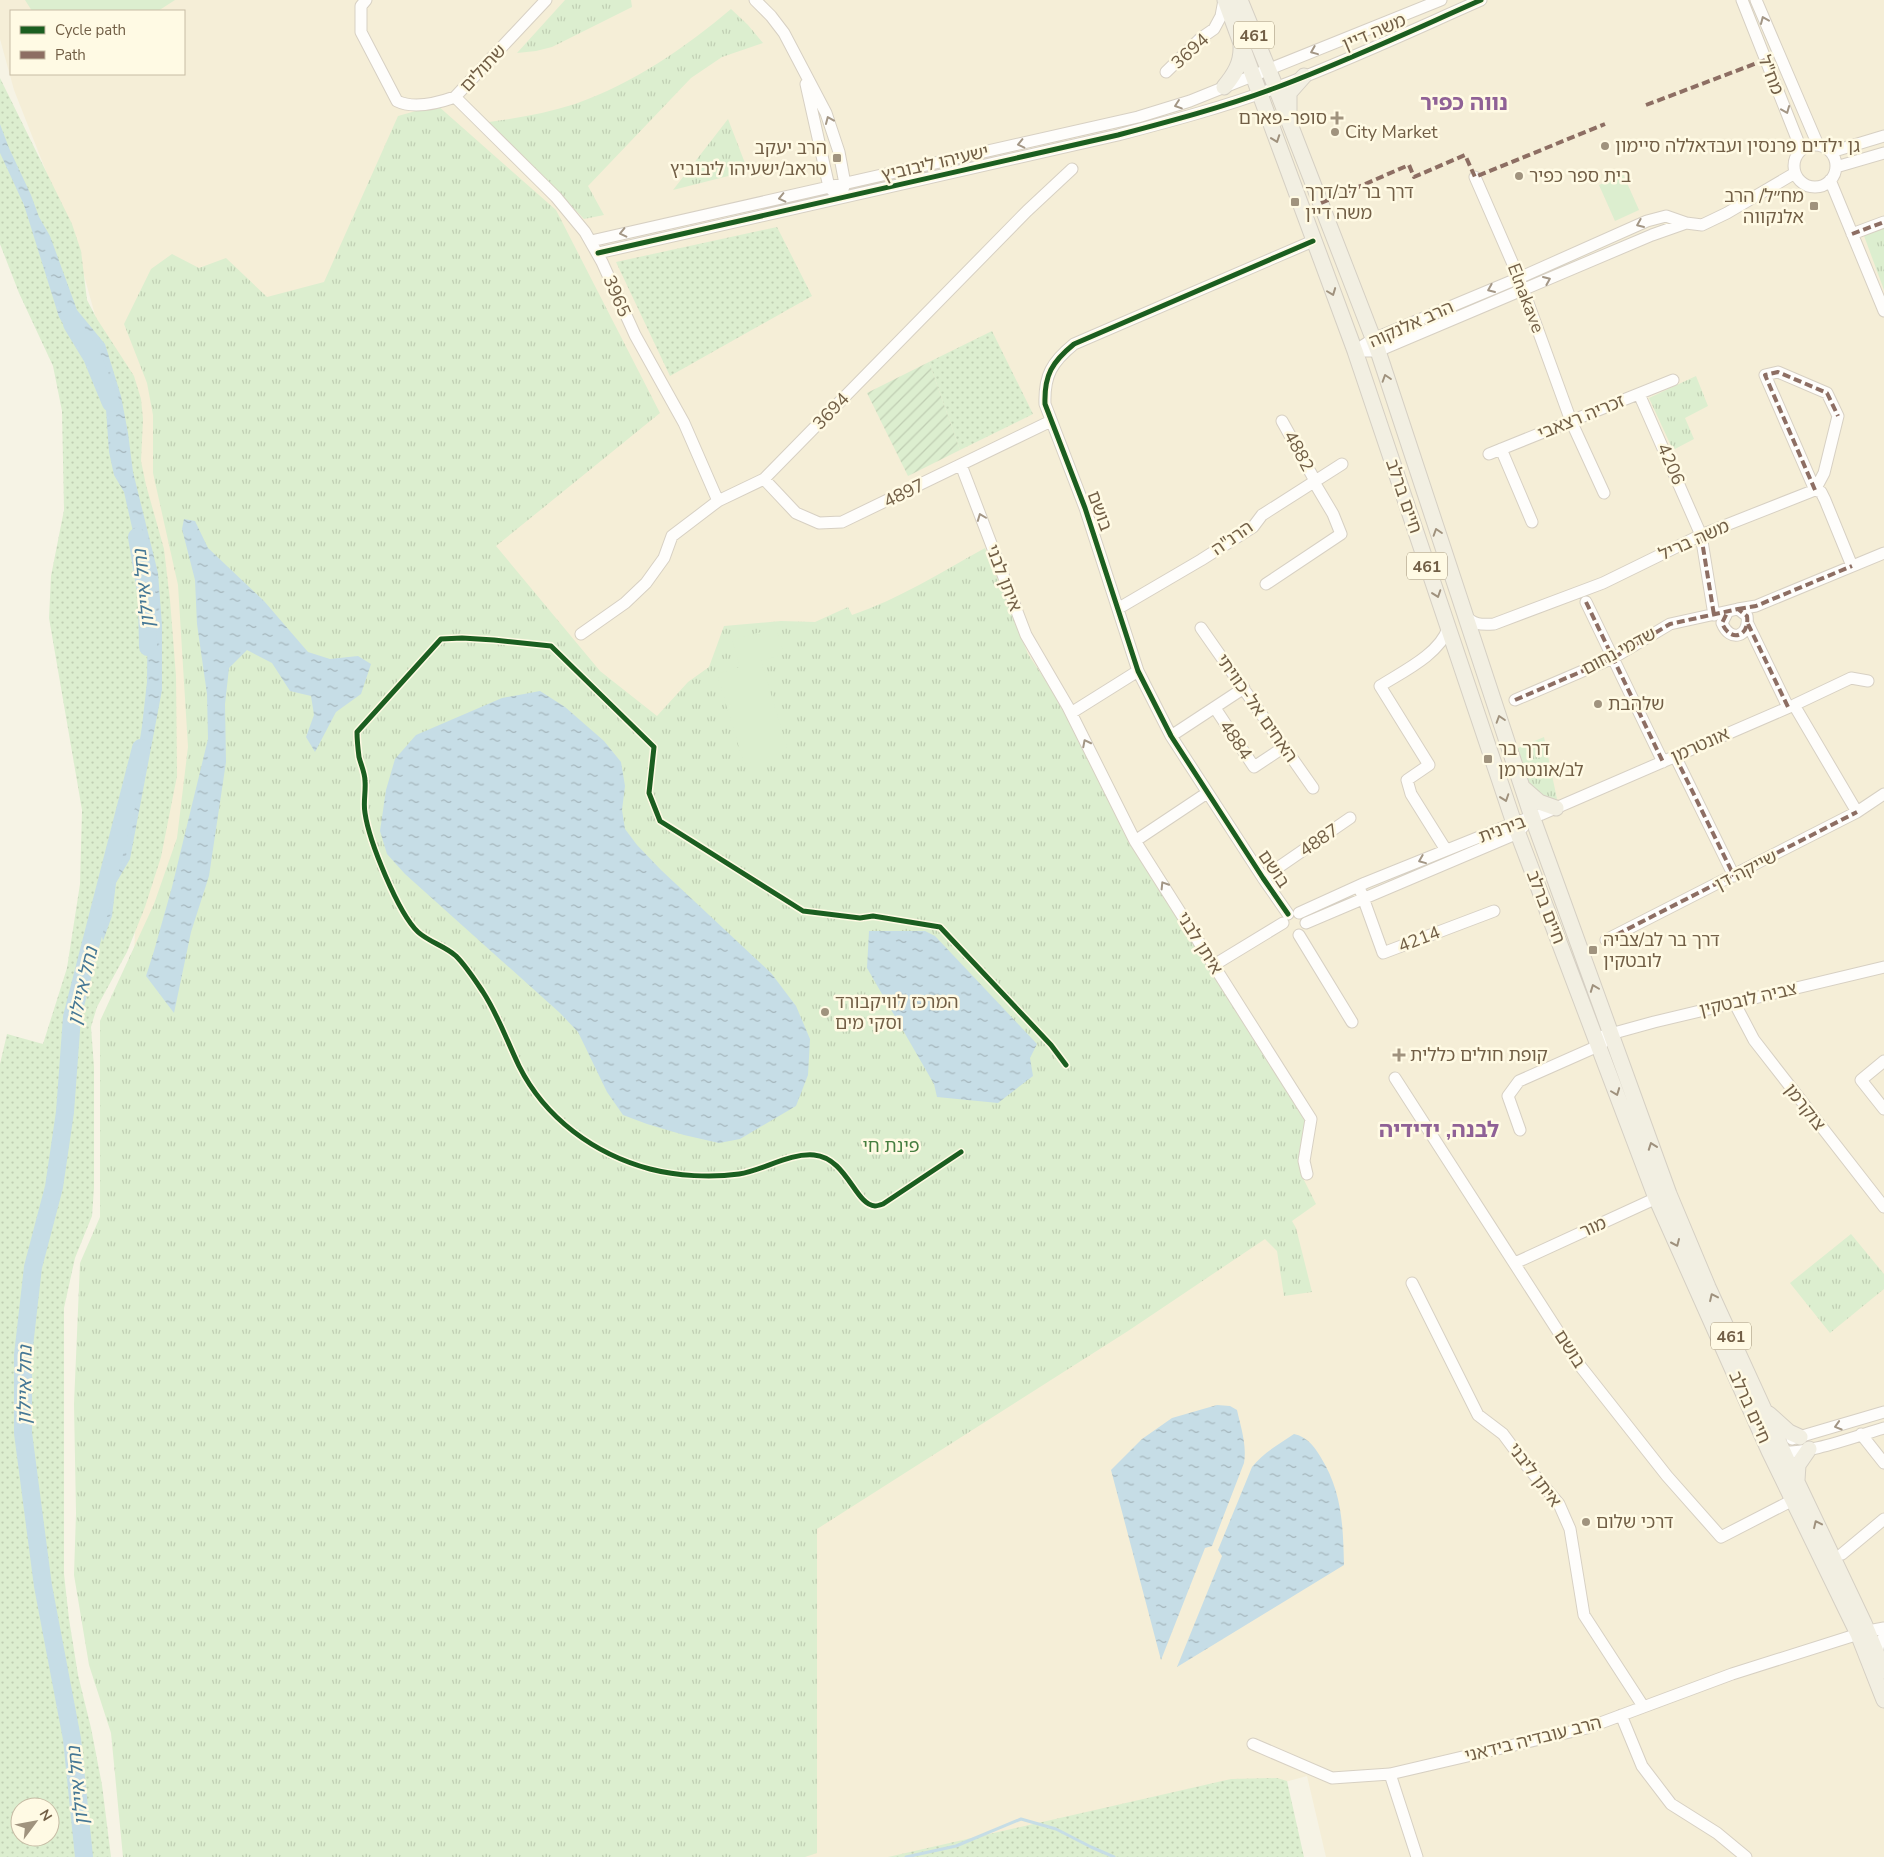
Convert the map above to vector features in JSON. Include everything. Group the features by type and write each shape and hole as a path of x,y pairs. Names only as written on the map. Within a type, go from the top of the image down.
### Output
{"main road":[{"name":"461","path":"1224,0 1260,94"},
{"name":"461","path":"1240,0 1276,88"},
{"path":"1224,88 1238,68 1241,57 1239,38"},
{"path":"1291,128 1288,106 1289,93 1304,76"},
{"name":"חיים ברלב","path":"1276,88 1375,345 1532,817 1666,1186 1708,1287 1764,1408 1793,1500 1863,1633 1877,1653 1884,1671"},
{"name":"חיים ברלב","path":"1260,94 1355,351 1516,828 1656,1198 1777,1448 1798,1484 1863,1633 1884,1700"},
{"path":"1522,787 1539,802 1556,808"},
{"path":"1764,1408 1789,1432 1800,1437"},
{"path":"1798,1484 1796,1475 1798,1465 1809,1450"}],"street":[{"name":"שתולים","path":"366,0 361,6 361,32 397,101 405,105 441,102 455,97 546,0"},
{"path":"755,0 780,28 792,46 830,123 839,152 845,184 840,198 829,187 820,140 802,68"},
{"name":"3694","path":"1166,72 1201,38 1214,29 1221,16 1224,0"},
{"name":"משה דיין","path":"1253,76 1441,0"},
{"name":"משה דיין","path":"1276,88 1357,55 1481,0"},
{"name":"מח\"ל","path":"1742,0 1801,149"},
{"name":"מח\"ל","path":"1756,0 1818,145"},
{"name":"3694","path":"1214,29 1239,38"},
{"name":"ישעיהו ליבוביץ","path":"591,241 1108,125 1163,110 1253,76"},
{"name":"ישעיהו ליבוביץ","path":"598,253 1118,135 1180,119 1276,88"},
{"name":"3965","path":"455,97 556,197 576,219 591,241 631,328 692,440 718,501"},
{"path":"1831,152 1884,136"},
{"path":"1818,187 1830,180 1836,167 1834,156 1831,152 1818,145 1806,146 1801,149 1795,158 1795,173 1804,184 1818,187 1847,221"},
{"path":"1836,167 1884,153"},
{"name":"3694","path":"581,634 625,603 646,583 664,558 672,536 718,501 764,479 1020,218 1072,169"},
{"name":"הרב אלנקוה","path":"1375,345 1647,221 1666,216 1686,223 1702,225 1728,213 1795,173"},
{"name":"Elnakave","path":"1475,177 1519,278 1571,421"},
{"path":"1830,180 1884,311"},
{"path":"1852,234 1884,222"},
{"name":"הרב אלנקוה","path":"1355,351 1523,290 1652,235 1686,223"},
{"name":"בושם","path":"1306,923 1304,917 1288,920 1171,736 1138,671 1085,508 1045,404 1044,388 1054,362 1074,344 1313,241"},
{"path":"1815,490 1824,473 1838,416 1834,404 1827,392 1778,372 1765,376 1815,490 1821,492 1825,500 1852,566"},
{"name":"זכריה רצאבי","path":"1489,454 1673,380"},
{"name":"4206","path":"1639,394 1701,535 1714,615"},
{"name":"4897","path":"764,479 796,513 819,523 842,522 1051,421"},
{"name":"4882","path":"1266,584 1341,534 1333,514 1282,421"},
{"path":"1571,421 1604,493"},
{"path":"1501,449 1532,522"},
{"name":"הרנ\"ה","path":"1119,608 1253,527 1262,515 1342,464"},
{"name":"איתן לבני","path":"961,466 1026,635 1071,713 1135,841 1311,1120 1304,1161 1307,1174"},
{"name":"משה בריל","path":"1464,613 1476,624 1494,624 1603,583 1701,535 1815,490"},
{"name":"שדמי נחום","path":"1514,700 1613,658 1670,624 1756,606 1884,553"},
{"path":"1586,602 1663,762"},
{"path":"1738,610 1747,616 1748,624 1791,706 1856,812"},
{"path":"1726,613 1722,623 1725,630 1730,634 1738,635 1745,631 1748,624"},
{"name":"משה בריל","path":"1476,648 1480,637 1494,624"},
{"name":"האחים אל-כוויתי","path":"1201,628 1313,788"},
{"path":"1446,850 1411,794 1408,780 1429,765 1380,686 1437,648 1444,639 1448,628"},
{"path":"1437,648 1445,648 1456,652"},
{"path":"1071,713 1138,671"},
{"name":"אונטרמן","path":"1532,817 1663,762 1851,678 1868,681"},
{"path":"1171,736 1244,688"},
{"name":"4884","path":"1215,708 1254,766 1284,747"},
{"path":"1675,756 1734,876"},
{"path":"1135,841 1207,793"},
{"name":"שייקה דן","path":"1606,940 1856,812 1884,794"},
{"name":"בירנית","path":"1306,923 1516,828 1532,817"},
{"name":"4887","path":"1262,878 1350,818"},
{"name":"בירנית","path":"1216,968 1288,920 1358,886 1446,850 1516,828"},
{"name":"4214","path":"1358,886 1383,953 1494,911"},
{"path":"1288,920 1292,935 1299,935 1306,923"},
{"path":"1299,935 1352,1022"},
{"name":"צביה לובטקין","path":"1520,1130 1508,1096 1519,1081 1612,1034 1734,1002 1884,967"},
{"name":"צוקרמן","path":"1734,1002 1754,1040 1882,1202"},
{"path":"1884,1061 1861,1080 1884,1109"},
{"name":"בושם","path":"1395,1078 1581,1367 1667,1476 1722,1537 1793,1500"},
{"name":"מור","path":"1515,1263 1656,1198 1663,1193 1666,1186"},
{"name":"איתן ליבני","path":"1412,1283 1478,1415 1504,1434 1526,1465 1559,1504 1570,1529 1584,1615 1643,1706"},
{"path":"1777,1448 1800,1437 1884,1412"},
{"path":"1777,1448 1809,1450 1884,1428"},
{"path":"1861,1434 1884,1464"},
{"path":"1842,1554 1884,1519"},
{"name":"הרב עובדיה בידאני","path":"1253,1744 1332,1778 1390,1774 1587,1728 1732,1674 1884,1628"},
{"path":"1877,1653 1879,1644 1884,1637"},
{"path":"1621,1715 1642,1766 1671,1804 1717,1833 1746,1857"},
{"path":"1390,1774 1417,1857"}],"shaded area":[{"path":"0,0 1884,0 1884,1857 1326,1857 1307,1776 1010,1857 163,1857 129,1055 144,750 128,434 77,250 14,90 0,39"}],"green space":[{"path":"25,0 175,0 160,10 31,10"},
{"path":"565,0 631,0 632,7 552,47 517,53"},
{"path":"731,9 763,43 722,57 691,78 588,186 604,215 584,219 489,122 532,115 575,104 596,96 657,64"},
{"path":"0,78 72,224 81,251 87,300 134,376 141,399 143,419 141,461 164,549 176,676 177,776 161,857 145,907 127,952 97,1007 91,1027 94,1067 94,1188 92,1216 75,1258 64,1308 64,1574 78,1675 102,1785 111,1857 0,1857 0,1064 7,1034 43,1044 67,968 80,884 82,810 49,618 51,576 64,510 62,411 53,366 19,293 0,244"},
{"name":"פינת חי","path":"437,105 556,210 660,413 496,546 600,671 657,716 688,682 709,667 724,626 781,621 815,622 848,607 852,615 903,593 985,548 1028,654 1068,714 1132,842 1308,1121 1300,1146 1300,1172 1316,1204 1292,1221 1296,1228 1312,1292 1284,1296 1277,1251 1265,1239 1128,1331 817,1529 817,1853 805,1857 123,1857 111,1733 89,1665 74,1575 76,1513 74,1404 80,1263 100,1217 100,1021 154,904 177,838 188,747 178,585 153,473 153,415 147,383 124,324 151,269 172,254 199,268 226,258 267,297 324,282 398,116"},
{"path":"728,119 748,171 673,190"},
{"path":"1623,174 1639,210 1615,221 1599,185"},
{"path":"1884,226 1884,290 1863,233"},
{"path":"777,227 812,296 670,376 616,262"},
{"path":"992,331 1033,414 960,450 929,362"},
{"path":"929,362 960,450 908,476 867,393"},
{"path":"1696,376 1708,406 1685,418 1694,439 1673,450 1649,398"},
{"path":"776,628 784,654 761,661 788,751 744,764 717,674 740,667 732,640"},
{"path":"1544,737 1557,799 1545,798 1528,781 1518,748"},
{"path":"1851,1234 1884,1274 1884,1289 1830,1333 1790,1283"},
{"path":"1277,1778 1287,1781 1304,1857 888,1857 1231,1779"}],"water":[{"path":"0,124 39,217 50,236 77,310 105,344 121,396 133,472 158,573 162,625 162,690 130,859 116,883 112,916 103,941 99,924 122,853 142,726 147,682 148,585 136,545 124,492 114,475 109,452 105,395 99,360 95,353 66,329 59,317 24,205 0,153"},
{"path":"184,519 195,521 208,548 264,601 308,652 330,659 358,656 371,664 361,694 336,712 315,752 306,737 314,715 311,696 290,691 272,663 247,650 229,668 225,704 226,762 209,876 191,932 174,1013 146,976 172,887 208,739 207,694 197,624 195,580 182,529"},
{"path":"540,691 565,707 604,741 621,762 625,786 622,810 625,829 637,845 661,870 771,973 796,1006 810,1039 808,1075 796,1106 740,1139 719,1143 684,1135 623,1115 607,1092 578,1032 560,1013 405,874 387,854 380,831 386,790 395,759 416,735 502,698"},
{"path":"869,931 925,931 935,936 1037,1044 1030,1058 1033,1076 998,1103 937,1097 934,1084 867,968"},
{"path":"1217,1405 1230,1406 1237,1410 1244,1443 1244,1463 1212,1546 1205,1548 1161,1660 1111,1470 1142,1439 1172,1418"},
{"path":"1294,1434 1303,1437 1312,1445 1320,1456 1333,1482 1342,1522 1344,1565 1177,1667 1222,1556 1218,1550 1252,1467 1266,1453"}],"waterway":[{"name":"נחל איילון","path":"72,324 92,357 111,403"},
{"name":"נחל איילון","path":"137,537 147,597 148,647"},
{"name":"נחל איילון","path":"84,1857 72,1739 43,1586 23,1433 23,1355 33,1267 54,1187 65,1112 72,1017 141,748"},
{"path":"906,1857 956,1846 1021,1819 1056,1829 1114,1857"}],"marked path":[{"path":"1646,105 1765,60"},
{"path":"1321,203 1409,165 1414,177 1465,155 1475,177 1605,124"},
{"path":"1852,234 1884,222"},
{"path":"1815,490 1765,375 1778,372 1827,393 1838,416"},
{"path":"1701,535 1714,615"},
{"path":"1738,609 1756,606 1852,566"},
{"path":"1586,602 1663,762"},
{"path":"1515,700 1613,658 1670,624 1738,609 1747,616 1747,623 1743,633 1734,635 1725,629 1722,623 1727,613"},
{"path":"1748,624 1788,707"},
{"path":"1675,756 1734,876"},
{"path":"1606,940 1857,812"}],"cycle path":[{"path":"598,253 1118,135 1197,113 1256,95 1301,78 1379,46 1481,0"},
{"path":"1288,914 1171,736 1138,671 1085,508 1045,404 1045,394 1048,377 1055,363 1074,344 1313,241"},
{"path":"961,1152 883,1204 875,1206 868,1204 862,1198 835,1164 825,1158 814,1155 786,1159 739,1174 717,1176 683,1175 650,1169 629,1162 591,1144 557,1117 530,1085 483,992 460,960 418,932 402,909 393,893 372,841 364,809 365,778 359,757 357,732 441,639 494,640 551,646 654,747 649,793 660,821 803,911 860,918 873,916 940,927 1051,1045 1066,1065"}],"place":[{"name":"סופר-פארם","path":"1337,118"},
{"name":"City Market","path":"1335,132"},
{"name":"גן ילדים פרנסין ועבדאללה סיימון","path":"1605,146"},
{"name":"הרב יעקב טראב/ישעיהו ליבוביץ","path":"837,158"},
{"name":"בית ספר כפיר","path":"1519,176"},
{"name":"דרך בר לב/דרך משה דיין","path":"1295,202"},
{"name":"מח״ל/ הרב אלנקווה","path":"1814,206"},
{"name":"שלהבת","path":"1598,704"},
{"name":"דרך בר לב/אונטרמן","path":"1488,759"},
{"name":"דרך בר לב/צביה לובטקין","path":"1593,950"},
{"name":"המרכז לוויקבורד וסקי מים","path":"825,1012"},
{"name":"קופת חולים כללית","path":"1399,1055"},
{"name":"דרכי שלום","path":"1586,1522"}],"district":[{"name":"נווה כפיר","path":"1464,102"},
{"name":"לבנה, ידידיה","path":"1439,1129"}]}
